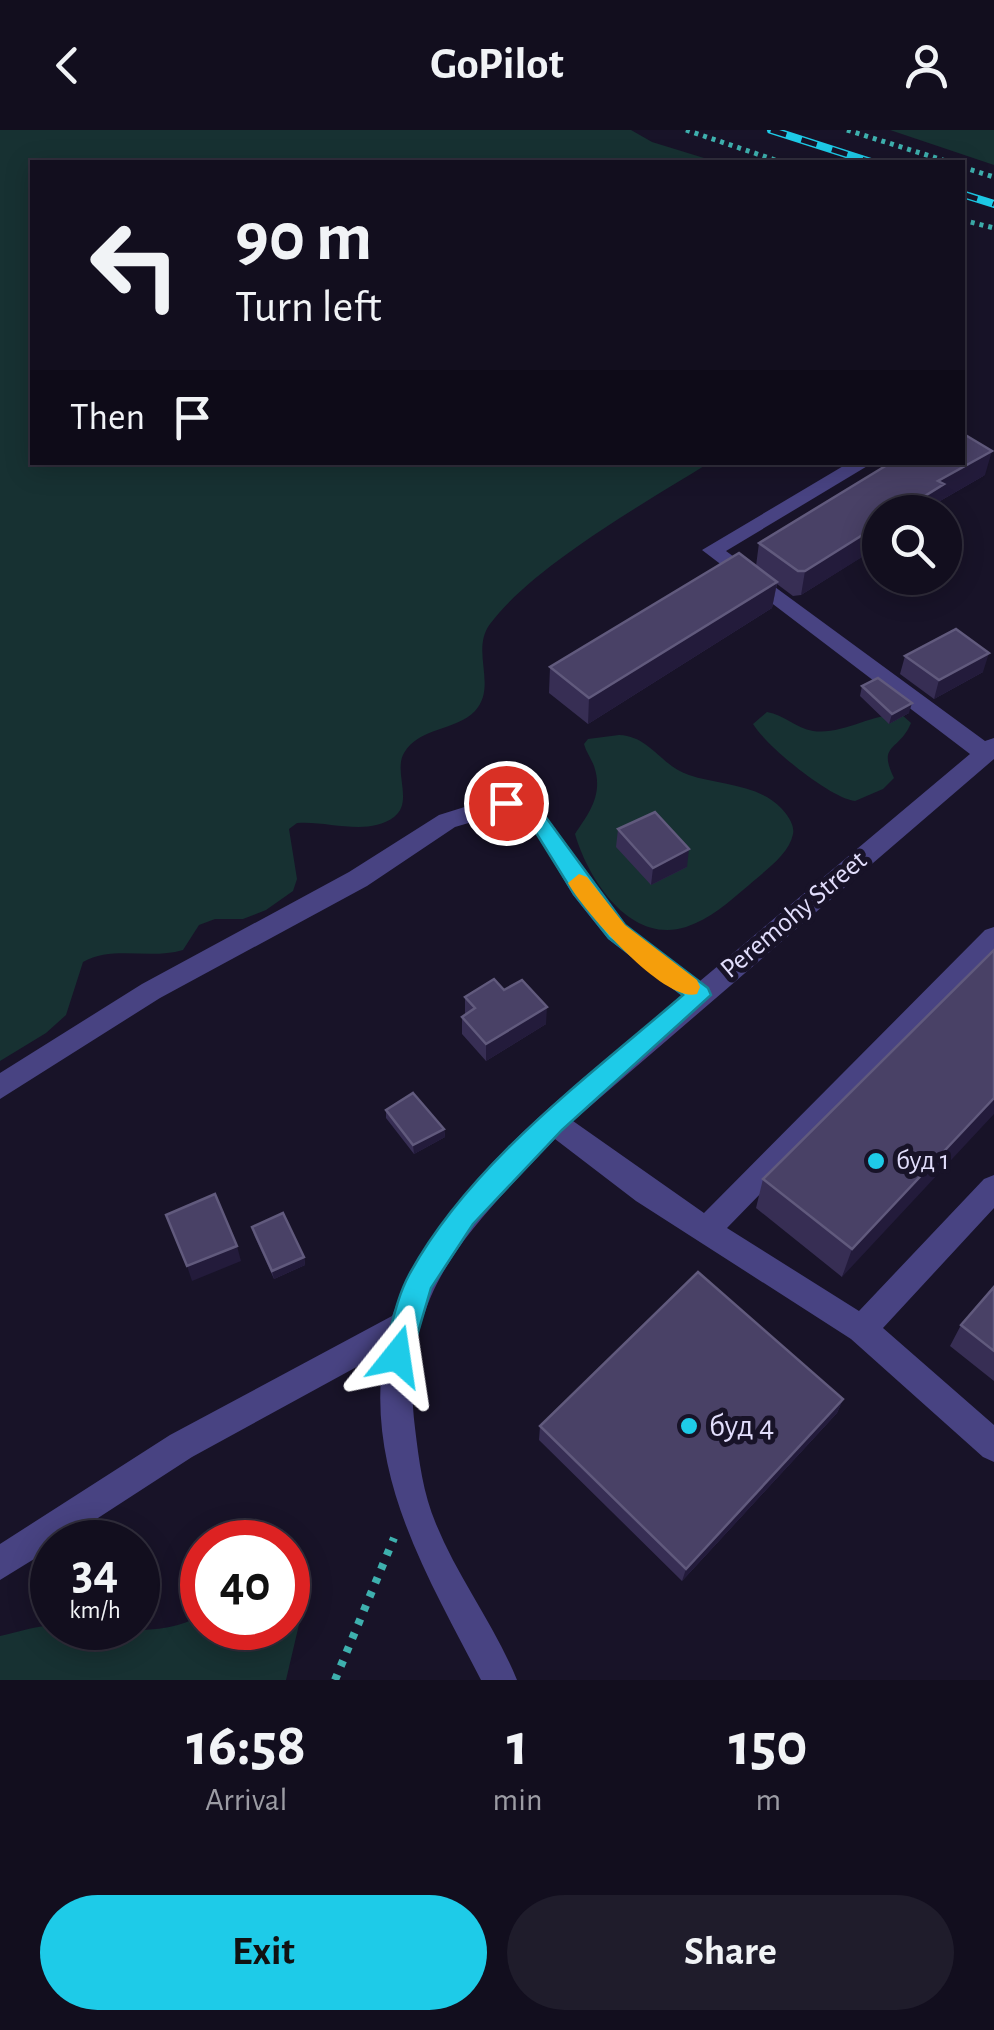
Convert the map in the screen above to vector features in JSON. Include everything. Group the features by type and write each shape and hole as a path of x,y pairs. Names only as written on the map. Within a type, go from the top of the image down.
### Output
{"street":[{"path":"859,465 712,550 990,749"},
{"name":"Peremohy Street","path":"500,1680 422,1532 410,1501 395,1412 396,1371 404,1326 418,1283 440,1246 493,1181 553,1122 990,749"},
{"path":"0,1087 151,991 358,879 447,821 506,803 526,806 543,825 582,888 617,932 700,995"},
{"path":"706,1230 994,938"},
{"path":"553,1122 646,1192 862,1328 994,1446"},
{"path":"862,1328 994,1188"},
{"path":"0,1563 181,1446 404,1326"}],"path":[{"path":"686,130 775,160"},
{"path":"847,130 943,160"},
{"path":"965,168 994,177"},
{"path":"965,221 994,228"},
{"path":"335,1680 410,1501"}],"green space":[{"path":"0,130 631,130 652,142 710,160 30,160 30,465 706,465 592,536 509,602 485,634 481,701 467,717 419,738 404,753 402,803 394,817 359,827 297,823 289,829 297,879 293,891 266,910 243,919 215,919 199,925 183,950 106,954 83,962 66,1015 46,1033 0,1061"},
{"path":"890,130 994,130 994,165"},
{"path":"767,712 813,731 835,730 901,714 911,723 889,753 894,778 883,789 855,801 815,781 760,734 753,724"},
{"path":"619,735 639,740 679,771 761,794 781,808 792,823 791,842 775,862 719,909 686,927 666,930 630,917 601,888 581,852 575,834 593,803 597,786 594,766 584,744 588,739"},
{"path":"180,1624 180,1650 293,1650 286,1680 0,1680 0,1636 30,1629 30,1650 160,1650 160,1629"}],"building":[{"path":"965,435 992,451 938,481 944,484 926,495 862,495 862,535 805,571 798,571 759,543 887,465 965,465"},
{"path":"739,553 777,582 589,698 550,667"},
{"path":"956,629 989,653 939,680 905,656"},
{"path":"878,678 912,703 892,714 862,686"},
{"path":"655,812 689,849 653,868 618,829"},
{"name":"буд 1","path":"994,950 994,1098 852,1249 763,1179"},
{"path":"494,979 504,990 522,980 547,1007 486,1044 462,1017 475,1008 465,997"},
{"path":"413,1093 444,1129 413,1145 386,1110"},
{"path":"215,1194 237,1246 187,1266 166,1215"},
{"path":"283,1213 304,1257 272,1271 252,1227"},
{"name":"буд 4","path":"698,1272 843,1399 686,1569 540,1426"},
{"path":"994,1287 994,1351 961,1325"}],"railway":[{"path":"771,130 865,160"},
{"path":"965,195 994,204"}],"slow traffic":[{"path":"579,883 617,932 688,987"}],"place":[{"name":"буд 1","path":"876,1161"},
{"name":"буд 4","path":"689,1426"}],"route":[{"path":"397,1356 418,1283 463,1216 553,1122 700,995 617,932 582,888 543,825 526,806 506,803"}]}
